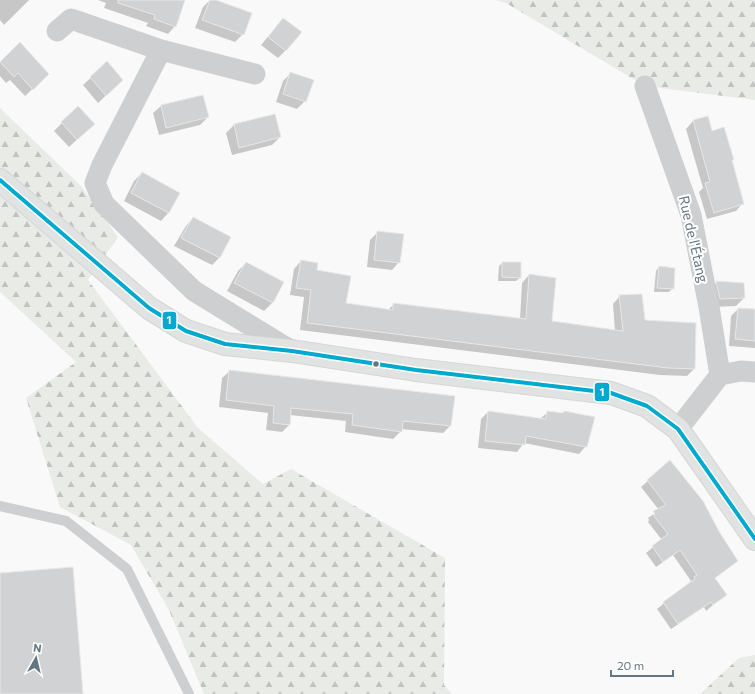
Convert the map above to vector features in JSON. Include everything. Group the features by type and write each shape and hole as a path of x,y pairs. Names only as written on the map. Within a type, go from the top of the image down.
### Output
{"main road":[{"path":"0,180 150,308 186,331 225,344 292,351 416,370 611,393 647,406 678,429 755,539"}],"street":[{"path":"57,31 71,19 161,50 255,74"},
{"path":"161,50 102,165 95,183 104,204 194,291 292,351"},
{"name":"Rue de l'Étang","path":"645,86 691,215 709,307 720,375"},
{"path":"678,429 720,375 741,371 755,372"}],"lane":[{"path":"0,506 66,521 127,569 189,694"}],"green space":[{"path":"495,0 755,0 755,100 645,86 506,3"},
{"path":"0,108 81,186 118,237 88,280 198,428 263,484 291,469 445,558 444,685 452,694 204,694 169,610 131,545 60,507 26,398 76,362 0,292"},
{"path":"755,655 755,694 700,694 739,658"}],"building":[{"path":"118,0 185,0 176,27 154,19 155,15 118,3"},
{"path":"210,0 216,0 252,13 244,35 202,20"},
{"path":"283,18 302,32 286,51 268,37"},
{"path":"20,42 49,74 33,90 18,73 14,77 0,62"},
{"path":"107,61 123,80 106,96 90,77"},
{"path":"290,72 314,80 306,102 283,94"},
{"path":"203,95 209,117 166,128 161,105"},
{"path":"78,106 95,124 77,140 61,122"},
{"path":"275,114 281,137 239,148 234,124"},
{"path":"708,116 712,131 724,127 734,160 732,160 744,204 714,213 705,183 710,182 693,120"},
{"path":"142,172 180,193 169,213 131,193"},
{"path":"193,217 231,237 220,258 181,238"},
{"path":"377,231 404,234 400,263 374,260"},
{"path":"301,260 318,263 317,270 351,276 346,303 393,310 393,303 526,319 529,274 556,278 552,321 623,331 619,295 642,294 645,320 696,323 695,369 668,368 307,323 311,290 296,288"},
{"path":"246,262 284,282 273,303 234,283"},
{"path":"502,262 521,262 521,278 502,277"},
{"path":"659,266 675,268 674,289 657,288"},
{"path":"716,281 744,283 745,298 720,299"},
{"path":"738,308 755,309 755,341 735,339"},
{"path":"229,370 455,396 451,426 403,421 402,432 352,425 353,414 291,408 290,425 273,423 274,406 226,400"},
{"path":"488,411 546,419 547,411 563,413 564,411 595,417 587,447 526,436 525,445 485,441"},
{"path":"670,460 703,501 720,533 738,561 715,578 727,595 713,605 711,602 678,624 663,602 695,579 694,577 697,575 680,550 663,562 652,546 668,534 653,515 655,514 653,511 666,505 647,480"},
{"path":"73,567 83,694 0,694 0,573"}],"transit line":[{"name":"1","path":"0,180 149,308 186,331 225,344 292,351 416,370 611,393 647,406 678,429 755,539"}]}
